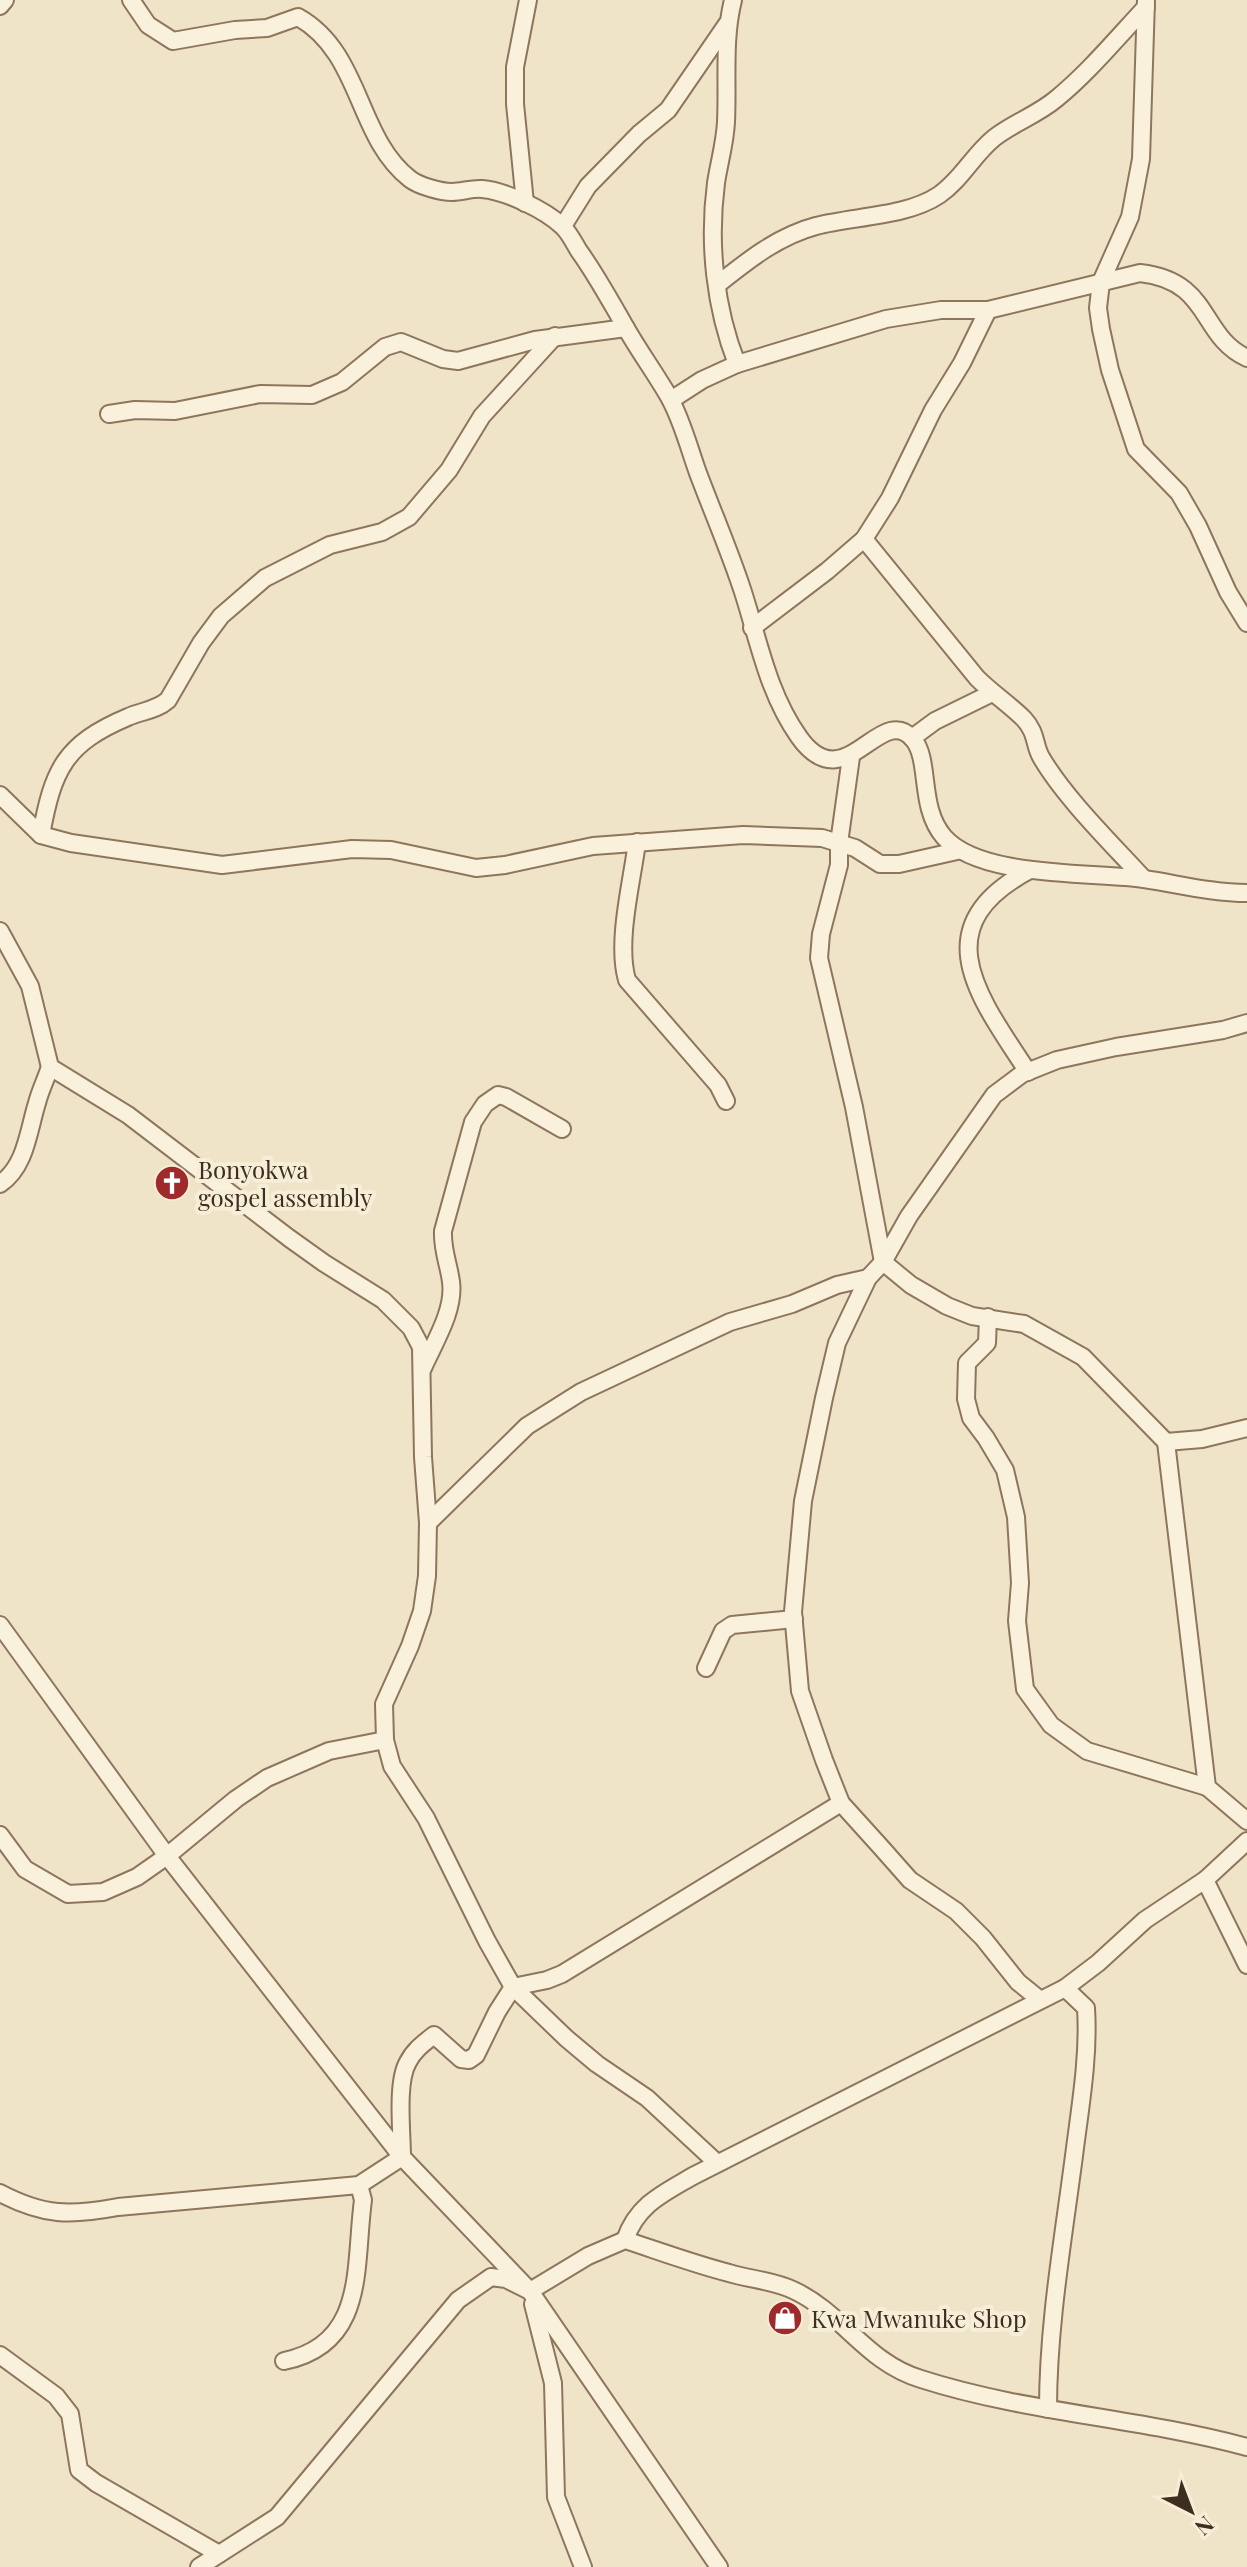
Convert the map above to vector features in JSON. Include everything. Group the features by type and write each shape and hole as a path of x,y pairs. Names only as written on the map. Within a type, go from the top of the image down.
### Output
{"street":[{"path":"0,6 5,0"},
{"path":"131,0 148,25 173,41 235,30 267,28 298,17"},
{"path":"298,17 301,0"},
{"path":"525,203 515,104 515,67 528,0"},
{"path":"733,0 727,23 726,125 716,183 713,227 717,285 725,332 737,364"},
{"path":"717,285 750,259 795,233 844,219 895,212 938,195 969,168 978,152 996,136 1057,99 1146,4"},
{"path":"1146,4 1141,159 1130,217 1101,282 1098,308 1101,329 1110,370 1136,449 1179,493 1228,592 1247,623"},
{"path":"298,17 313,26 332,48 356,86 379,146 412,182 451,193 478,188 500,192 563,226 671,400 737,574 776,698 802,742 819,757 835,760 851,757 877,736 891,730 904,732 912,738 921,760 926,802 932,818 940,833 957,851"},
{"path":"563,226 588,186 639,134 668,110 727,23"},
{"path":"671,400 702,380 737,364 886,319 941,310 988,310 1140,273 1160,275 1174,281 1194,298 1224,339 1247,358"},
{"path":"752,628 864,539 890,498 933,410 962,363 988,310"},
{"path":"109,414 135,410 175,411 260,394 312,395 342,382 385,347 401,342 443,359 458,361 555,336 626,328"},
{"path":"41,835 49,789 71,751 128,717 161,706 168,700 201,643 221,616 265,578 330,545 382,532 409,517 449,470 482,416 555,336"},
{"path":"864,539 992,693 1025,720 1037,739 1039,754 1144,879"},
{"path":"912,738 935,721 992,693"},
{"path":"851,757 839,843 839,865 821,934 819,958 854,1107 883,1262 911,1285 947,1306 972,1316 1024,1324 1083,1357 1166,1442 1207,1787"},
{"path":"0,795 41,835 71,843 222,865 352,849 391,850 476,868 505,865 593,846 743,835 822,838 855,848 880,864 899,864 957,851 1030,870 1144,879 1247,893"},
{"path":"637,842 624,932 623,964 627,980 718,1085 726,1101"},
{"path":"1028,1072 986,1004 967,945 976,915 986,902 1008,882 1030,870"},
{"path":"0,931 30,986 50,1067 22,1156 7,1179 0,1184"},
{"path":"1039,1999 1018,1982 983,1938 956,1911 910,1880 841,1803 800,1691 794,1619 803,1501 824,1398 837,1343 868,1278 883,1262 909,1216 994,1095 1028,1072 1057,1060 1247,1023"},
{"path":"50,1067 128,1115 312,1255 383,1300 411,1328 421,1347 427,1576 422,1611 384,1704 385,1740 392,1766 426,1818 513,1987 566,2038 597,2064 647,2098 717,2163"},
{"path":"422,1372 450,1302 452,1284 442,1244 443,1231 473,1122 485,1104 498,1095 562,1129"},
{"path":"428,1523 527,1426 581,1392 730,1322 792,1304 837,1285 868,1278"},
{"path":"988,1317 987,1343 967,1363 966,1399 971,1418 1005,1470 1010,1489 1018,1545 1020,1583 1017,1621 1025,1689 1051,1725 1087,1751 1207,1787 1247,1821"},
{"path":"1166,1442 1202,1439 1247,1428"},
{"path":"706,1668 723,1631 732,1625 794,1619"},
{"path":"0,1625 167,1856 402,2157 530,2291 719,2567"},
{"path":"0,1835 25,1869 68,1894 103,1892 137,1877 267,1778 329,1751 385,1740"},
{"path":"402,2157 403,2086 406,2065 416,2049 434,2035 461,2059 469,2060 476,2055 513,1987 562,1974 841,1803"},
{"path":"625,2240 634,2218 644,2207 717,2163 1065,1988 1145,1920 1205,1880 1247,1841"},
{"path":"1205,1880 1247,1965"},
{"path":"1048,2409 1048,2358 1088,2027 1086,2008 1065,1988"},
{"path":"0,2193 27,2208 78,2215 118,2207 359,2185 402,2157"},
{"path":"284,2361 313,2353 346,2320 354,2291 363,2200 359,2185"},
{"path":"530,2291 588,2256 625,2240 792,2289 838,2321 874,2356 907,2374 1048,2409 1247,2447"},
{"path":"199,2567 277,2517 458,2300 491,2277 506,2279 530,2291 553,2383 556,2497 583,2567"},
{"path":"0,2355 56,2396 70,2414 79,2470 96,2483 219,2554"}],"place":[{"name":"Bonyokwa gospel assembly","path":"172,1183"},
{"name":"Kwa Mwanuke Shop","path":"785,2318"}]}
